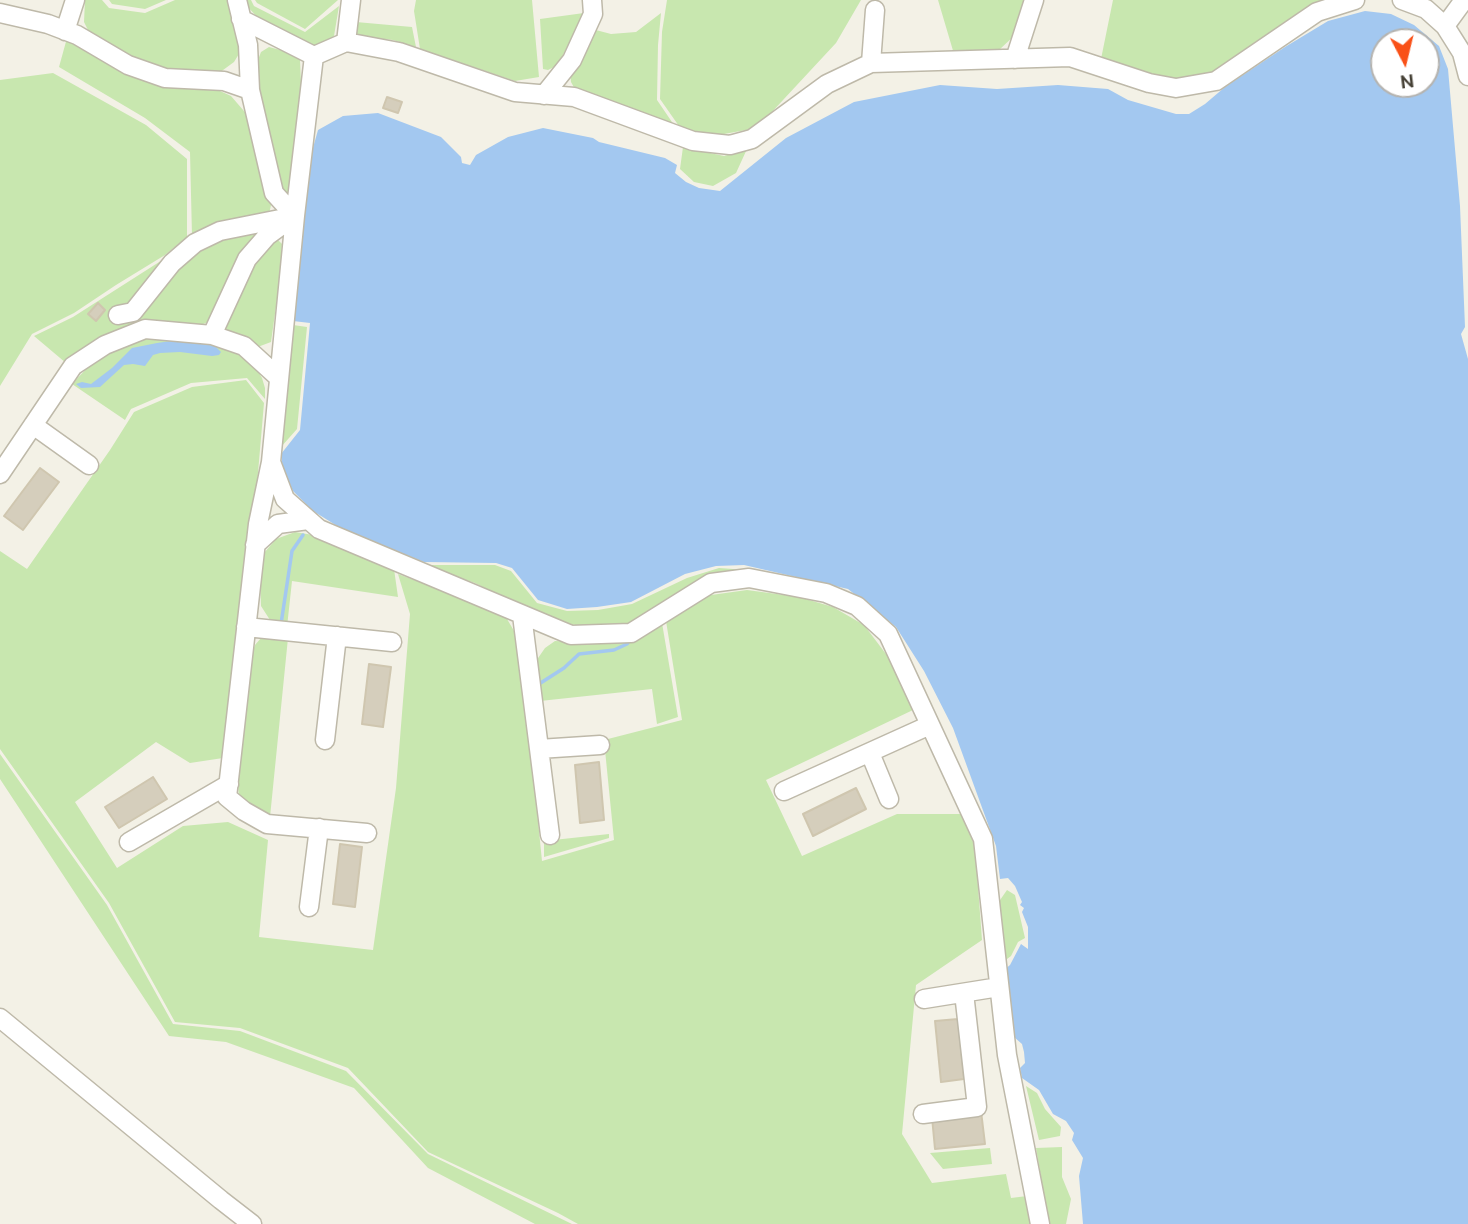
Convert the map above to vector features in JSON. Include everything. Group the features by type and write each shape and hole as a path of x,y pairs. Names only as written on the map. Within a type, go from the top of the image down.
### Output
{"street":[{"path":"65,31 75,0"},
{"path":"237,0 248,45 250,90 274,193 295,216"},
{"path":"346,41 351,0"},
{"path":"544,95 572,60 593,14 592,0"},
{"path":"1015,59 1034,0"},
{"path":"314,56 346,41 399,52 515,92 574,97 693,141 730,145 752,139 827,84 871,63 1070,57 1149,83 1176,88 1216,81 1317,12 1355,0"},
{"path":"1402,0 1426,9 1445,26 1462,53 1468,76"},
{"path":"1445,26 1464,0"},
{"path":"871,63 875,10"},
{"path":"0,13 48,24 78,35 128,65 165,78 224,81 250,90"},
{"path":"241,19 314,56"},
{"path":"314,56 271,462 258,524 227,797 267,824 366,833"},
{"path":"118,315 133,312 172,263 195,243 220,231 295,216"},
{"path":"212,335 247,259 267,236 295,216"},
{"path":"0,474 73,366 105,345 145,329 212,335 244,346 278,377"},
{"path":"33,425 89,465"},
{"path":"271,462 285,499 319,529 571,635 631,633 711,583 749,578 826,593 857,606 888,634 983,839 1007,1055 1040,1224"},
{"path":"256,545 278,524 308,520"},
{"path":"522,615 550,835"},
{"path":"246,627 392,642"},
{"path":"325,740 337,636"},
{"path":"784,792 930,725"},
{"path":"539,749 600,745"},
{"path":"870,753 889,799"},
{"path":"129,842 229,784"},
{"path":"309,907 319,828"},
{"path":"924,999 999,987"},
{"path":"923,1114 976,1107 964,993"},
{"path":"0,1018 252,1224"}],"green space":[{"path":"85,0 102,0 109,8 145,13 175,0 230,0 242,49 234,62 219,73 178,73 104,44 90,34 84,22"},
{"path":"109,0 166,0 145,9 112,4"},
{"path":"244,0 251,0 254,6 305,32 339,6 334,36 322,45 306,45 261,21"},
{"path":"255,0 338,0 305,29"},
{"path":"416,0 532,0 539,77 515,81 420,49 414,11"},
{"path":"667,0 861,0 836,43 757,128 713,136 681,129 660,99 662,32"},
{"path":"938,0 1026,0 1015,35 999,50 954,54"},
{"path":"1113,0 1327,0 1213,73 1191,79 1156,77 1101,59"},
{"path":"584,13 558,65 548,70 543,69 540,19"},
{"path":"661,13 657,100 674,125 576,91 571,82 570,70 592,29 611,34 636,32"},
{"path":"356,22 412,27 416,47 393,40 356,36"},
{"path":"67,38 107,63 147,82 220,91 231,96 250,118 271,205 269,214 192,236 190,152 145,118 59,67"},
{"path":"269,47 288,52 300,60 301,83 289,194 282,190 257,81 256,65 261,52"},
{"path":"53,73 146,125 187,159 187,237 165,255 74,313 32,334 0,386 0,80"},
{"path":"683,147 724,156 747,149 736,173 713,186 694,182 680,169"},
{"path":"253,228 260,233 241,256 218,307 206,323 195,327 159,324 135,327 112,335 66,363 34,336 73,317 167,257 142,295 126,306 111,308 113,317 120,320 130,319 145,311 169,273 192,251 219,237"},
{"path":"278,240 282,244 280,278 271,342 255,348 225,329 225,321 252,262 271,241"},
{"path":"293,325 307,327 297,429 281,447"},
{"path":"141,338 211,340 242,351 262,378 265,399 247,378 191,383 131,409 125,420 72,384 112,347"},
{"path":"246,380 264,403 256,496 223,758 190,763 156,742 75,802 117,868 183,826 228,822 268,840 259,937 373,950 396,788 410,614 398,574 473,602 507,619 520,641 542,861 614,840 604,740 682,720 666,621 704,596 747,590 799,597 833,607 864,625 889,658 913,710 766,780 802,856 897,814 962,814 975,847 982,940 916,985 902,1134 932,1183 1006,1174 1011,1198 1027,1196 1032,1224 578,1224 428,1152 348,1068 240,1028 175,1022 109,903 0,749 0,551 27,569 134,412 192,387"},
{"path":"295,532 313,535 394,569 398,597 292,581 287,627 270,620 261,606 260,579 264,553 276,539"},
{"path":"423,565 495,565 511,571 537,603 567,611 598,610 632,604 687,578 719,568 747,570 639,620 594,628 563,623 534,613 475,583"},
{"path":"662,623 678,717 657,724 652,689 540,701 536,661 545,648 555,641 612,643 646,634"},
{"path":"261,638 288,638 270,817 239,798 238,785 253,651"},
{"path":"0,754 107,905 173,1024 240,1031 346,1071 428,1154 572,1224 535,1224 428,1168 354,1088 226,1042 169,1036 0,779"},
{"path":"609,834 609,838 544,857 544,841"},
{"path":"1007,890 1015,895 1025,938 1018,942 1011,956 1003,962 998,903"},
{"path":"1026,1086 1037,1093 1045,1109 1061,1127 1060,1136 1039,1140"},
{"path":"1062,1147 1062,1177 1071,1199 1066,1224 1049,1224 1036,1148"},
{"path":"990,1148 992,1164 943,1169 930,1153"}],"water":[{"path":"1365,11 1391,14 1418,28 1370,28 1370,98 1440,98 1440,49 1448,69 1460,206 1465,327 1461,334 1468,359 1468,1224 1083,1224 1079,1176 1083,1158 1072,1140 1074,1133 1066,1121 1053,1114 1039,1090 1022,1078 1020,1068 1025,1063 1024,1052 1022,1044 1014,1037 1003,971 1010,965 1021,944 1028,949 1028,927 1022,912 1024,908 1020,905 1022,902 1015,886 1008,878 1000,879 996,846 953,728 924,671 896,627 848,589 744,565 716,566 685,574 631,602 567,609 538,600 512,568 496,563 424,562 342,529 313,511 293,491 283,470 281,454 300,430 310,323 293,321 309,162 318,130 343,116 378,113 441,137 461,157 462,163 470,165 476,155 508,137 543,128 593,138 599,142 665,158 677,165 675,173 686,182 699,188 720,191 786,138 854,102 940,85 997,89 1058,85 1108,89 1128,100 1176,114 1189,114 1285,47 1328,21"},
{"path":"178,340 215,346 221,352 212,356 180,352 160,353 153,355 145,366 124,365 100,387 81,388 76,384 91,384 132,348"}],"building":[{"path":"387,97 402,102 398,113 383,108"},
{"path":"98,303 105,310 96,321 88,314"},
{"path":"40,468 59,482 23,530 4,516"},
{"path":"369,664 391,667 383,727 362,724"},
{"path":"599,762 604,820 580,823 575,765"},
{"path":"153,777 167,799 119,828 105,807"},
{"path":"856,788 866,809 813,836 803,814"},
{"path":"340,844 362,847 355,907 333,904"},
{"path":"958,1019 964,1079 941,1082 935,1021"},
{"path":"981,1111 985,1144 935,1149 932,1117"}],"waterway":[{"path":"281,624 292,551 303,535"},
{"path":"539,684 564,668 579,654 614,650 627,644 631,638"}]}
